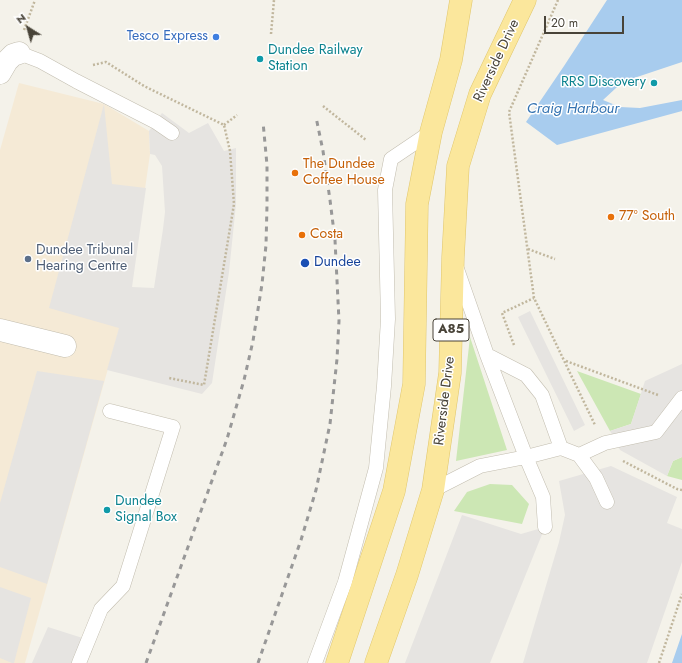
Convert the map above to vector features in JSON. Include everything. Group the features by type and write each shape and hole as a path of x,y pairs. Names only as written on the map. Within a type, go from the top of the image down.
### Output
{"main road":[{"name":"A85","path":"337,663 394,491 414,384 417,204 431,132 451,60 461,0"},
{"name":"Riverside Drive","path":"376,663 407,575 433,490 450,373 453,257 458,166 480,94 525,0"}],"street":[{"path":"0,73 7,61 13,55 19,53"},
{"path":"0,330 64,346"}],"lane":[{"path":"19,53 40,61 156,122 172,133"},
{"path":"315,663 345,582 376,468 384,386 388,319 385,190 390,159 431,132"},
{"path":"453,257 526,457 543,497 545,527"},
{"path":"488,355 526,375 542,395 561,448"},
{"path":"578,455 605,443 656,432 680,401"},
{"path":"79,663 101,609 124,586 173,426 110,411"},
{"path":"433,490 480,466 561,448 578,455 596,478 607,502"}],"path":[{"path":"19,53 20,41 35,0"},
{"path":"271,34 274,0"},
{"path":"558,0 509,112 534,298 610,451 623,461 677,489 682,490"},
{"path":"90,66 106,62 144,86 224,125"},
{"path":"323,106 366,140"},
{"path":"224,125 237,115"},
{"path":"169,378 204,385 234,204 229,150 224,125"},
{"path":"528,249 555,259"},
{"path":"526,375 502,313 534,298"},
{"path":"565,361 680,401"},
{"path":"659,663 682,594"}],"shaded area":[{"path":"19,83 104,104 149,131 150,154 131,287 25,663 0,663 0,150"},
{"path":"104,104 112,184 146,188 132,287 154,288 165,212 162,166 155,155 150,154 149,131 162,113 189,133 208,123 224,151 236,148 236,204 229,272 212,383 202,394 107,370 119,328 49,308"},
{"path":"530,311 585,425 574,431 518,317"},
{"path":"682,364 682,457 673,461 667,476 620,450 610,431 631,424 645,381"},
{"path":"37,371 104,381 47,584 0,567 0,503"},
{"path":"611,466 677,497 667,523 682,529 682,562 647,663 523,663 559,542 565,515 559,481"},
{"path":"462,515 521,534 545,527 490,663 405,663"},
{"path":"0,587 31,598 14,663 0,658"},
{"path":"48,627 95,642 87,663 32,663"}],"green space":[{"path":"470,337 507,450 456,461"},
{"path":"577,371 641,394 631,424 610,431"},
{"path":"682,457 682,480 667,476 673,461"},
{"path":"490,484 512,485 529,504 522,524 454,511 467,492"}],"water":[{"name":"Craig Harbour","path":"607,0 682,0 682,62 634,78 616,88 603,100 620,107 640,108 682,100 682,111 557,145 526,122"},
{"path":"682,634 682,663 672,663"}],"railway":[{"path":"258,663 301,540 316,490 330,424 337,359 339,321 335,240 323,151 316,117"},
{"path":"146,663 227,439 244,380 253,341 262,284 266,245 267,165 263,122"}],"place":[{"name":"Tesco Express","path":"216,37"},
{"name":"Dundee Railway Station","path":"260,59"},
{"name":"RRS Discovery","path":"654,83"},
{"name":"The Dundee Coffee House","path":"295,173"},
{"name":"77º South","path":"611,217"},
{"name":"Costa","path":"302,235"},
{"name":"Dundee Tribunal Hearing Centre","path":"28,259"},
{"name":"Dundee","path":"305,263"},
{"name":"Dundee Signal Box","path":"107,510"}]}
